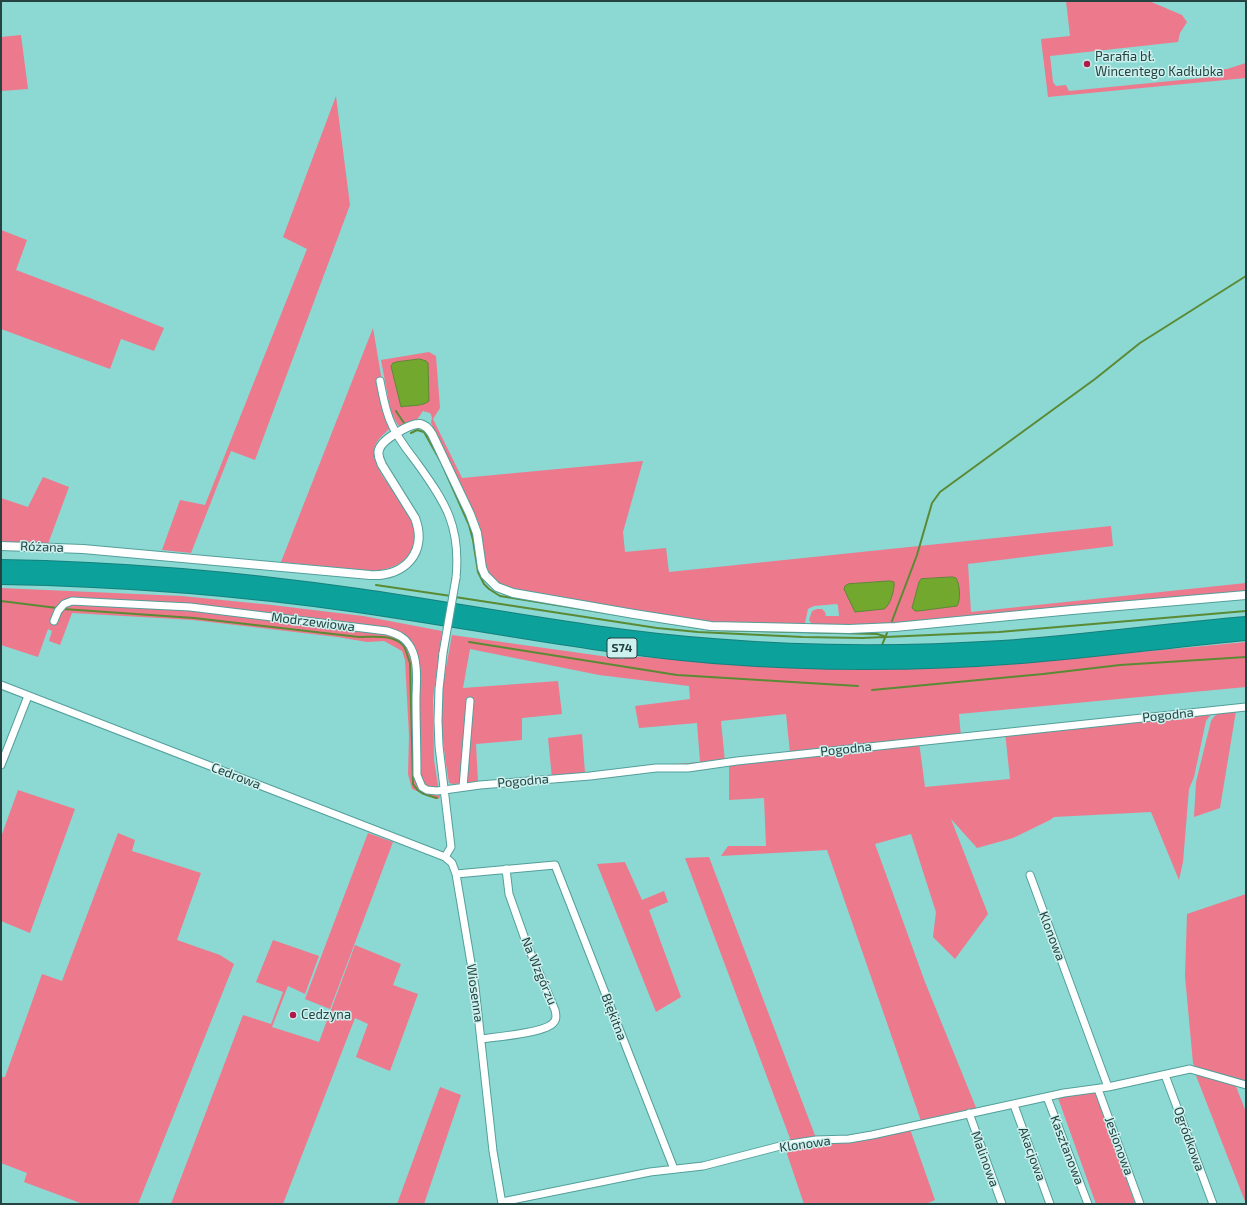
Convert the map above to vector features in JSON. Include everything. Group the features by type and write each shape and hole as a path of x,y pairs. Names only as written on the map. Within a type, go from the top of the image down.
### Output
{"highway":[{"name":"S74","path":"1,566 119,571 258,582 369,596 604,634 699,644 780,649 871,651 973,648 1066,642 1246,623"},
{"name":"S74","path":"1,578 118,582 258,593 383,610 513,632 604,645 692,655 779,661 872,662 966,660 1067,652 1246,634"}],"street":[{"path":"380,381 387,411 397,434 437,492 449,514 455,534 457,548 456,578 438,689 439,746 451,847 445,857"},
{"name":"Różana","path":"1,546 83,549 370,575 381,575 394,572 404,567 412,559 416,552 419,537 418,526 415,518 382,465 378,456 378,451 382,443 397,434 414,425 423,425 429,430 441,451 470,514 477,533 482,568 485,575 497,587 513,592 705,626 848,629 895,627 1246,595"},
{"name":"Modrzewiowa","path":"54,621 64,604 72,601 190,607 387,631 398,634 408,642 415,658 417,775 422,787 427,790 437,791 445,789"},
{"name":"Cedrowa","path":"1,685 445,857"},
{"path":"1,765 28,696"},
{"path":"463,787 470,702"},
{"name":"Pogodna","path":"445,789 590,776 656,768 688,768 737,761 1246,707"},
{"name":"Wiosenna","path":"445,857 452,863 456,874 475,987 493,1152 502,1203"},
{"name":"Błękitna","path":"506,869 555,865 674,1169"},
{"path":"456,874 506,869"},
{"name":"Na Wzgórzu","path":"481,1039 537,1031 554,1023 556,1017 555,1010 514,911 509,894 506,869"},
{"name":"Klonowa","path":"1030,875 1108,1087"},
{"name":"Klonowa","path":"502,1203 650,1172 703,1166 784,1145 816,1140 849,1139 865,1136 1064,1093 1098,1089 1190,1069 1246,1085"},
{"name":"Ogródkowa","path":"1165,1075 1213,1204"},
{"name":"Jesionowa","path":"1098,1089 1140,1204"},
{"name":"Kasztanowa","path":"1047,1097 1088,1204"},
{"name":"Akacjowa","path":"1014,1104 1050,1204"},
{"name":"Malinowa","path":"969,1113 1002,1204"}],"shaded area":[{"path":"1066,1 1149,1 1182,15 1187,22 1180,33 1178,42 1050,56 1053,82 1056,86 1066,85 1069,91 1202,78 1212,70 1227,69 1246,63 1246,78 1048,97 1041,39 1070,36"},
{"path":"21,35 28,89 1,91 1,37"},
{"path":"336,96 350,205 255,460 231,451 191,553 162,550 180,500 205,505 307,249 283,237"},
{"path":"1,230 27,240 16,270 164,328 154,351 121,339 110,369 1,329"},
{"path":"373,328 387,411 392,426 378,441 374,448 376,464 409,514 414,527 416,540 411,552 399,564 374,571 281,562"},
{"path":"429,352 436,356 440,408 433,419 462,478 643,461 623,532 625,552 666,548 669,572 1111,526 1113,546 968,564 971,612 1246,583 1246,591 881,625 813,624 809,620 812,611 817,609 822,609 826,616 839,616 837,604 814,606 808,609 805,623 802,624 714,623 508,587 495,581 485,563 479,524 431,423 432,417 430,413 423,411 416,421 403,427 398,425 391,413 381,360"},
{"path":"420,359 428,363 429,401 419,405 401,407 391,366 396,362"},
{"path":"43,477 69,487 48,544 1,543 1,498 28,507"},
{"path":"956,578 959,588 959,600 957,606 918,611 915,611 912,608 921,579"},
{"path":"894,582 894,589 890,601 884,609 855,612 844,589 845,586 848,584"},
{"path":"1,588 182,596 363,616 442,631 433,699 434,760 440,798 436,799 412,789 408,774 409,736 405,660 402,651 384,641 367,642 193,620 72,613 60,645 49,641 52,631 48,629 38,657 1,645"},
{"path":"452,635 623,659 628,656 748,665 855,670 992,666 1246,642 1246,687 959,714 961,737 790,753 786,714 721,721 725,762 919,742 925,787 1010,779 1005,732 1215,709 1206,721 1194,777 1189,789 1183,862 1179,880 1151,812 1054,817 1013,838 977,848 951,819 988,914 955,959 933,937 936,912 911,834 875,844 925,982 977,1110 921,1121 827,850 721,856 728,846 766,846 764,798 729,800 729,765 676,771 676,764 700,762 697,723 639,728 635,706 690,699 689,686 599,675 470,649 463,688 558,681 562,714 522,718 522,740 476,744 478,782 453,784 449,783 447,771 442,711 444,681"},
{"path":"1236,711 1220,808 1194,817 1196,782 1211,721 1219,713"},
{"path":"582,734 585,773 552,778 548,738"},
{"path":"18,790 75,809 30,933 1,921 1,837"},
{"path":"118,833 135,840 132,851 201,873 177,940 220,955 234,964 138,1204 83,1204 24,1182 27,1173 1,1163 1,1077 5,1077 42,974 62,981"},
{"path":"368,833 393,842 330,1009 305,999"},
{"path":"709,857 816,1138 791,1141 685,858"},
{"path":"625,862 642,900 664,891 668,902 649,910 681,997 656,1012 597,864"},
{"path":"1246,894 1246,1081 1195,1067 1193,1063 1185,976 1187,914"},
{"path":"273,940 319,956 305,994 288,986 272,1027 319,1042 355,945 401,964 393,985 418,994 390,1071 356,1057 368,1024 355,1018 283,1204 171,1204 243,1015 271,1024 283,992 256,982"},
{"path":"1195,1073 1235,1084 1246,1112 1246,1204"},
{"path":"440,1087 461,1095 424,1204 397,1204"},
{"path":"1096,1092 1135,1204 1096,1204 1058,1098"},
{"path":"910,1129 935,1200 926,1204 804,1204 785,1148"}],"waterway":[{"path":"892,621 917,555 932,503 940,492 1095,379 1140,343 1246,276"},
{"path":"396,411 404,423"},
{"path":"411,433 417,430 424,432 441,462 469,525 478,572 484,584 500,596 712,630 877,634 884,636"},
{"path":"376,585 451,596"},
{"path":"455,597 657,628 698,632 803,637 862,638 999,632 1246,611"},
{"path":"1,601 57,608"},
{"path":"63,609 194,618 359,637 382,637 398,641 403,645 410,663 413,784 420,792 437,798"},
{"path":"882,645 887,633"},
{"path":"469,642 677,675 858,686"},
{"path":"872,690 1043,674 1120,665 1246,657"}],"place":[{"name":"Parafia bł. Wincentego Kadłubka","path":"1087,64"},
{"name":"Cedzyna","path":"293,1015"}]}
